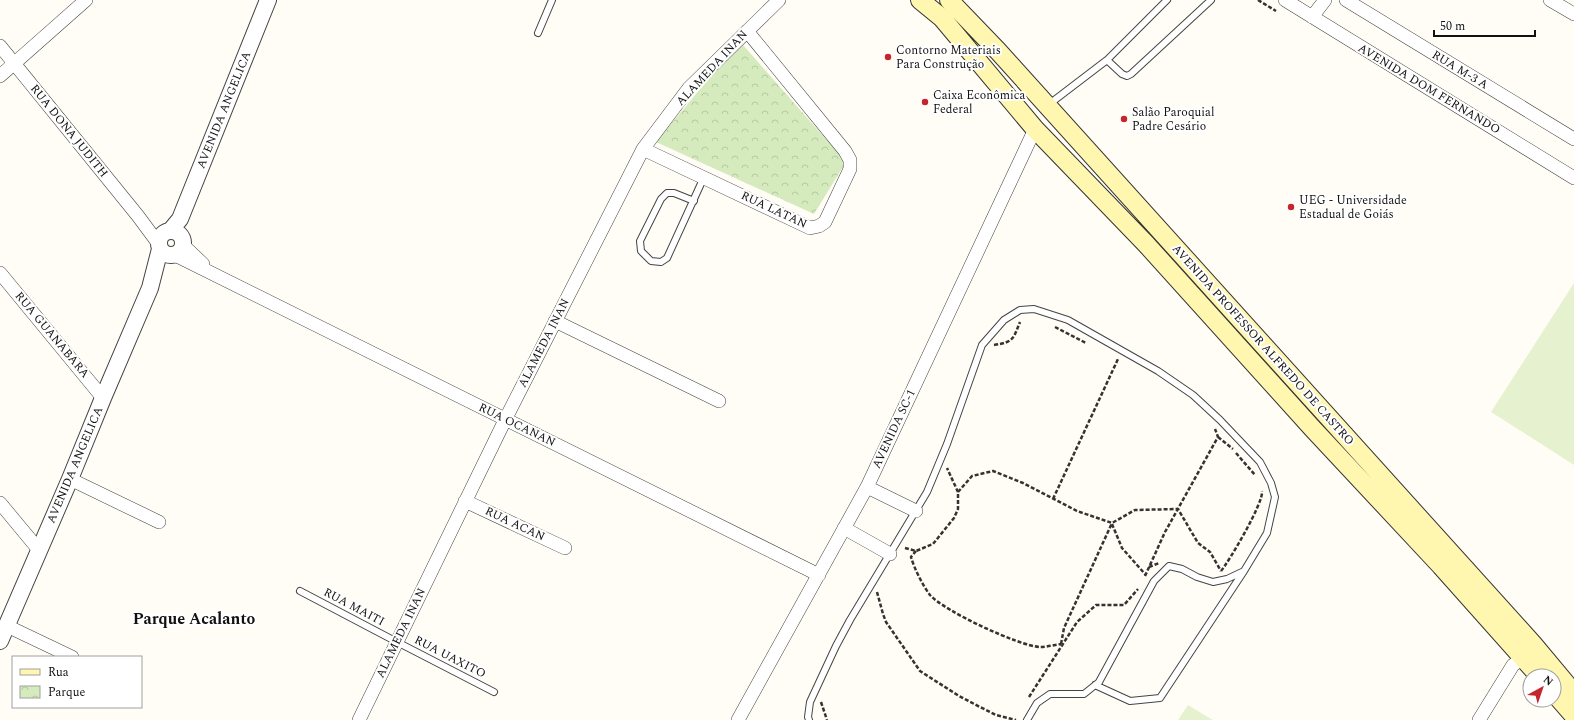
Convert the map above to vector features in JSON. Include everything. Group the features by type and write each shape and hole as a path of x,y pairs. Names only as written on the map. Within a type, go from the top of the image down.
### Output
{"main road":[{"name":"AVENIDA PROFESSOR ALFREDO DE CASTRO","path":"920,0 942,18 1035,130 1146,244 1313,429 1441,566 1528,651 1574,693"},
{"name":"AVENIDA PROFESSOR ALFREDO DE CASTRO","path":"949,0 1047,106 1528,651 1535,668"},
{"path":"1562,702 1574,716"}],"street":[{"path":"0,76 86,0"},
{"name":"AVENIDA ANGELICA","path":"0,642 171,241 268,0"},
{"name":"ALAMEDA INAN","path":"359,720 505,420 643,149 689,88 779,0"},
{"name":"AVENIDA DOM FERNANDO","path":"1285,0 1574,178"},
{"path":"1312,17 1325,0"},
{"name":"RUA M-3 A","path":"1346,0 1574,139"},
{"path":"1550,0 1574,14"},
{"name":"RUA LATAN","path":"643,149 810,228 819,226 825,222 850,169 850,160 845,151 747,31"},
{"name":"RUA DONA JUDITH","path":"0,46 138,216 171,241"},
{"name":"AVENIDA SC-1","path":"738,720 867,487 1035,130"},
{"name":"RUA OCANAN","path":"171,241 215,274 505,420 819,575"},
{"name":"RUA GUANABARA","path":"0,273 103,398"},
{"path":"555,321 719,401"},
{"path":"70,479 159,522"},
{"path":"867,487 916,511"},
{"name":"RUA ACAN","path":"465,501 566,548"},
{"path":"0,503 38,550"},
{"path":"844,528 890,554"},
{"path":"7,626 70,656"},
{"path":"1479,720 1513,665 1528,651"}],"lane":[{"path":"538,33 552,0"},
{"path":"1047,106 1107,60 1167,0"},
{"path":"1107,60 1122,74 1127,76 1132,74 1211,0"},
{"path":"694,201 674,193 667,193 661,199 640,241 641,251 651,261 661,262 666,258 694,201 704,177"},
{"path":"809,720 810,702 836,646 927,492 947,444 982,345 1004,320 1020,310 1034,309 1068,320 1158,371 1193,395 1220,420 1260,462 1271,483 1275,497 1267,533 1244,571 1160,698 1130,701 1095,685"},
{"path":"1027,720 1037,702 1050,694 1084,694 1099,682 1154,581 1169,566 1182,569 1197,577 1213,582 1227,579 1244,571"},
{"name":"RUA MAITI","path":"300,591 397,642"},
{"name":"RUA UAXITO","path":"397,642 494,692"}],"path":[{"path":"991,348 1007,343 1014,338 1020,321 1024,318"},
{"path":"1050,325 1092,346"},
{"path":"1053,499 1118,359 1114,357"},
{"path":"1213,424 1218,437 1232,448 1257,478"},
{"path":"1143,580 1165,532 1218,437"},
{"path":"946,467 958,492 958,508 954,518 933,544 916,551 911,557 913,565 931,595 946,607 974,623 1014,640 1039,647 1061,644"},
{"path":"958,492 972,476 993,471 1023,483 1077,511 1112,524 1122,548 1146,574"},
{"path":"1215,573 1221,571 1228,564 1260,502 1263,493 1260,485"},
{"path":"1048,669 1061,644 1064,628 1112,524 1135,510 1178,509"},
{"path":"1178,509 1198,543 1210,552 1221,571"},
{"path":"902,547 916,551"},
{"path":"1149,567 1162,562"},
{"path":"1026,703 1077,622 1096,605 1124,605 1140,586"},
{"path":"872,595 876,588 886,622 920,671 959,696 996,715 1016,720 1019,714"},
{"path":"820,698 827,720"}],"green space":[{"path":"743,45 846,162 814,214 656,142 710,77"},
{"path":"1574,283 1574,465 1491,412"},
{"path":"1188,705 1213,720 1178,720"}],"place":[{"name":"Contorno Materiais Para Construção","path":"888,57"},
{"name":"Caixa Econômica Federal","path":"925,102"},
{"name":"Salão Paroquial Padre Cesário","path":"1124,119"},
{"name":"UEG - Universidade Estadual de Goiás","path":"1291,207"}],"district":[{"name":"Parque Acalanto","path":"194,619"}]}
